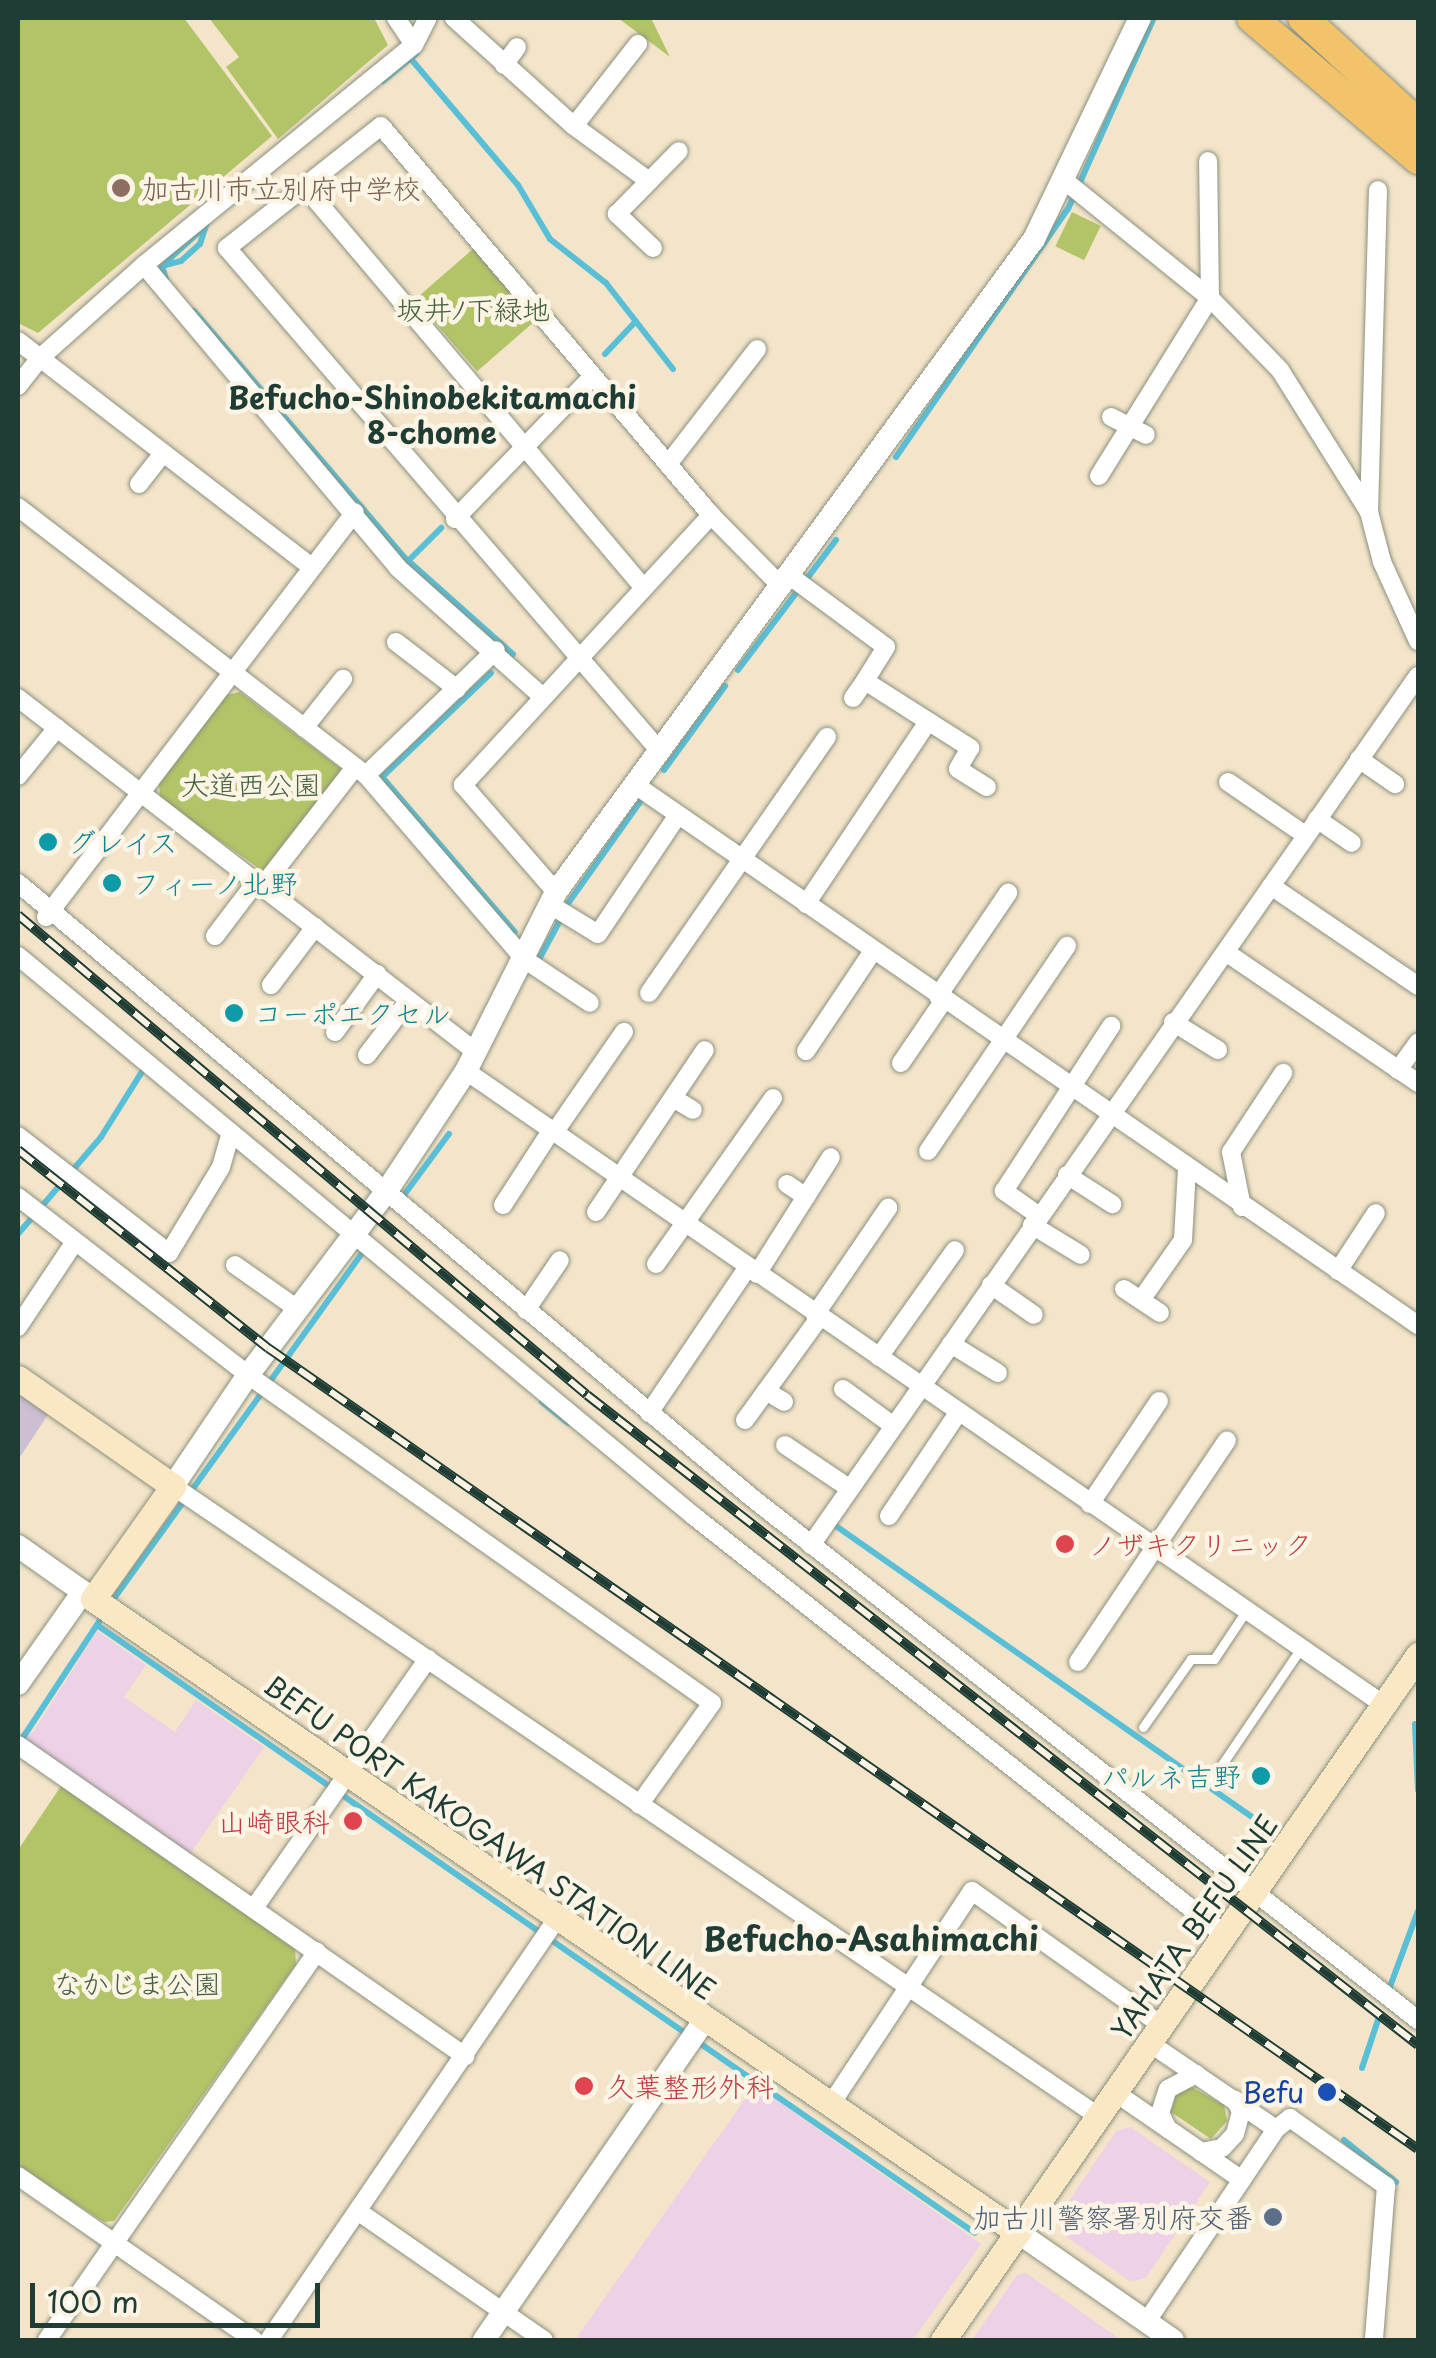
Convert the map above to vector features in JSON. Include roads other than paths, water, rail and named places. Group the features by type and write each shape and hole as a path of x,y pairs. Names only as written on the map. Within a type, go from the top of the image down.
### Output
{"highway":[{"path":"1252,18 1418,159"},
{"path":"1303,18 1418,124"},
{"path":"1337,87 1370,131 1418,174"}],"main road":[{"path":"18,1378 175,1487 98,1602"},
{"name":"BEFU PORT KAKOGAWA STATION LINE","path":"98,1602 703,2022 1016,2232"},
{"name":"YAHATA BEFU LINE","path":"1016,2232 1158,2035 1418,1655"},
{"path":"944,2340 1016,2232"}],"street":[{"path":"396,18 414,45"},
{"path":"18,386 40,358 144,265 414,45 428,18"},
{"path":"454,18 574,126 649,180"},
{"path":"1098,2116 907,1990 175,1487 248,1374 386,1192 471,1062 552,898 1007,278 1065,181 1140,18"},
{"path":"574,126 638,44"},
{"path":"504,65 517,47"},
{"path":"658,750 455,519 228,248 381,126 711,515 786,582 886,647 853,698"},
{"path":"653,248 617,214 679,151"},
{"path":"1098,476 1138,431 1210,298 1208,161"},
{"path":"1065,181 1210,298 1280,370 1369,512"},
{"path":"305,187 643,588"},
{"path":"1378,190 1369,512 1382,562 1418,640"},
{"path":"144,265 355,512 398,568 496,650 543,697"},
{"path":"18,341 311,567"},
{"path":"668,462 757,349"},
{"path":"455,519 592,377"},
{"path":"1111,416 1138,431"},
{"path":"139,484 163,452"},
{"path":"18,507 361,771 524,959 590,1004"},
{"path":"48,915 355,512"},
{"path":"678,816 598,934 552,898 463,785 711,515"},
{"path":"396,642 457,689"},
{"path":"215,936 361,771 457,689 496,650"},
{"path":"811,1546 1418,676"},
{"path":"304,728 343,679"},
{"path":"865,681 970,748 958,769 987,787"},
{"path":"18,698 409,1000 471,1062 552,1132 1384,1705"},
{"path":"806,904 928,722"},
{"path":"18,776 57,728"},
{"path":"649,993 742,860 796,765 827,737"},
{"path":"1359,759 1395,784"},
{"path":"1228,782 1305,835"},
{"path":"634,784 1109,1116 1418,1325"},
{"path":"1317,818 1352,843"},
{"path":"18,883 48,915 811,1546 1418,2020"},
{"path":"1271,886 1418,986"},
{"path":"901,1062 1008,893"},
{"path":"271,985 314,927"},
{"path":"928,1152 931,1130 1002,1040 1067,946"},
{"path":"806,1051 824,1039 873,951"},
{"path":"1227,953 1418,1084"},
{"path":"18,956 351,1236 1226,1936"},
{"path":"334,1032 377,974"},
{"path":"367,1055 409,1000"},
{"path":"1174,1022 1218,1050"},
{"path":"1081,1255 1004,1191 1111,1026"},
{"path":"503,1204 612,1037"},
{"path":"1398,1070 1418,1042"},
{"path":"596,1212 705,1050"},
{"path":"1242,1206 1232,1152 1272,1104 1283,1072"},
{"path":"673,1098 693,1110"},
{"path":"656,1264 684,1224 752,1144 773,1098"},
{"path":"18,1136 169,1253 221,1167 230,1136"},
{"path":"42,1155 56,1137"},
{"path":"649,1413 831,1157"},
{"path":"1141,1300 1183,1240 1186,1169"},
{"path":"1067,1175 1112,1204"},
{"path":"787,1184 806,1197"},
{"path":"18,1197 248,1374 712,1702 639,1805"},
{"path":"745,1420 888,1208"},
{"path":"1338,1271 1376,1212"},
{"path":"18,1327 74,1242"},
{"path":"879,1358 955,1250"},
{"path":"526,1310 560,1260"},
{"path":"922,1262 939,1273"},
{"path":"234,1266 300,1310"},
{"path":"991,1285 1034,1315"},
{"path":"1124,1289 1160,1313"},
{"path":"951,1344 998,1373"},
{"path":"843,1389 892,1425"},
{"path":"766,1391 784,1402"},
{"path":"1090,1504 1158,1413"},
{"path":"889,1516 958,1414"},
{"path":"1078,1662 1099,1645 1152,1547 1227,1440"},
{"path":"785,1445 849,1488"},
{"path":"18,1546 98,1602 18,1684"},
{"path":"254,1908 428,1660"},
{"path":"18,1745 465,2056"},
{"path":"829,2107 972,1891 1158,2035 1196,2074 1276,2129"},
{"path":"268,2340 556,1920"},
{"path":"47,2340 317,1952"},
{"path":"484,2340 703,2022"},
{"path":"1172,2132 1160,2113 1163,2100 1178,2080 1196,2074"},
{"path":"1116,2093 1242,2180"},
{"path":"1200,2152 1222,2148 1235,2134 1241,2112 1234,2100"},
{"path":"1147,2321 1276,2129 1296,2120 1386,2186 1378,2338"},
{"path":"18,2176 254,2340"},
{"path":"359,2212 544,2340"},
{"path":"1016,2232 1173,2340"}],"lane":[{"path":"1143,1727 1190,1660 1214,1660 1246,1611"},
{"path":"1212,1778 1300,1648"}],"waterway":[{"path":"896,457 1068,209 1154,18"},
{"path":"383,81 416,54"},
{"path":"411,59 518,185 550,239 606,283 673,369"},
{"path":"166,279 162,266 181,261 200,244 206,225"},
{"path":"166,262 200,231"},
{"path":"194,311 404,557 513,654"},
{"path":"605,354 636,321"},
{"path":"408,561 441,528"},
{"path":"738,670 836,540"},
{"path":"491,673 382,777 515,932"},
{"path":"664,770 725,686"},
{"path":"569,902 640,802"},
{"path":"537,963 562,917"},
{"path":"18,1234 101,1137 143,1070"},
{"path":"404,1195 449,1134"},
{"path":"110,1604 361,1255"},
{"path":"542,1402 568,1423"},
{"path":"836,1526 1265,1826"},
{"path":"20,1742 104,1614"},
{"path":"97,1625 688,2035"},
{"path":"1415,1724 1418,1790"},
{"path":"1388,1992 1418,1911"},
{"path":"1362,2068 1379,2017"},
{"path":"698,2042 975,2233"},
{"path":"1344,2140 1396,2182"}],"railway":[{"path":"18,915 587,1395 1418,2045"},
{"path":"18,1150 268,1348 1418,2149"}],"place":[{"name":"加古川市立別府中学校","path":"121,188"},
{"name":"グレイス","path":"48,842"},
{"name":"フィーノ北野","path":"112,883"},
{"name":"コーポエクセル","path":"234,1013"},
{"name":"ノザキクリニック","path":"1065,1544"},
{"name":"パルネ吉野","path":"1261,1776"},
{"name":"山崎眼科","path":"353,1821"},
{"name":"久葉整形外科","path":"584,2086"},
{"name":"Befu","path":"1327,2092"},
{"name":"加古川警察署別府交番","path":"1273,2217"}],"district":[{"name":"Befucho-Shinobekitamachi 8-chome","path":"432,414"},
{"name":"Befucho-Asahimachi","path":"871,1938"}],"park label":[{"name":"坂井ﾉ下緑地","path":"473,309"},
{"name":"大道西公園","path":"251,784"},
{"name":"なかじま公園","path":"137,1983"}]}
